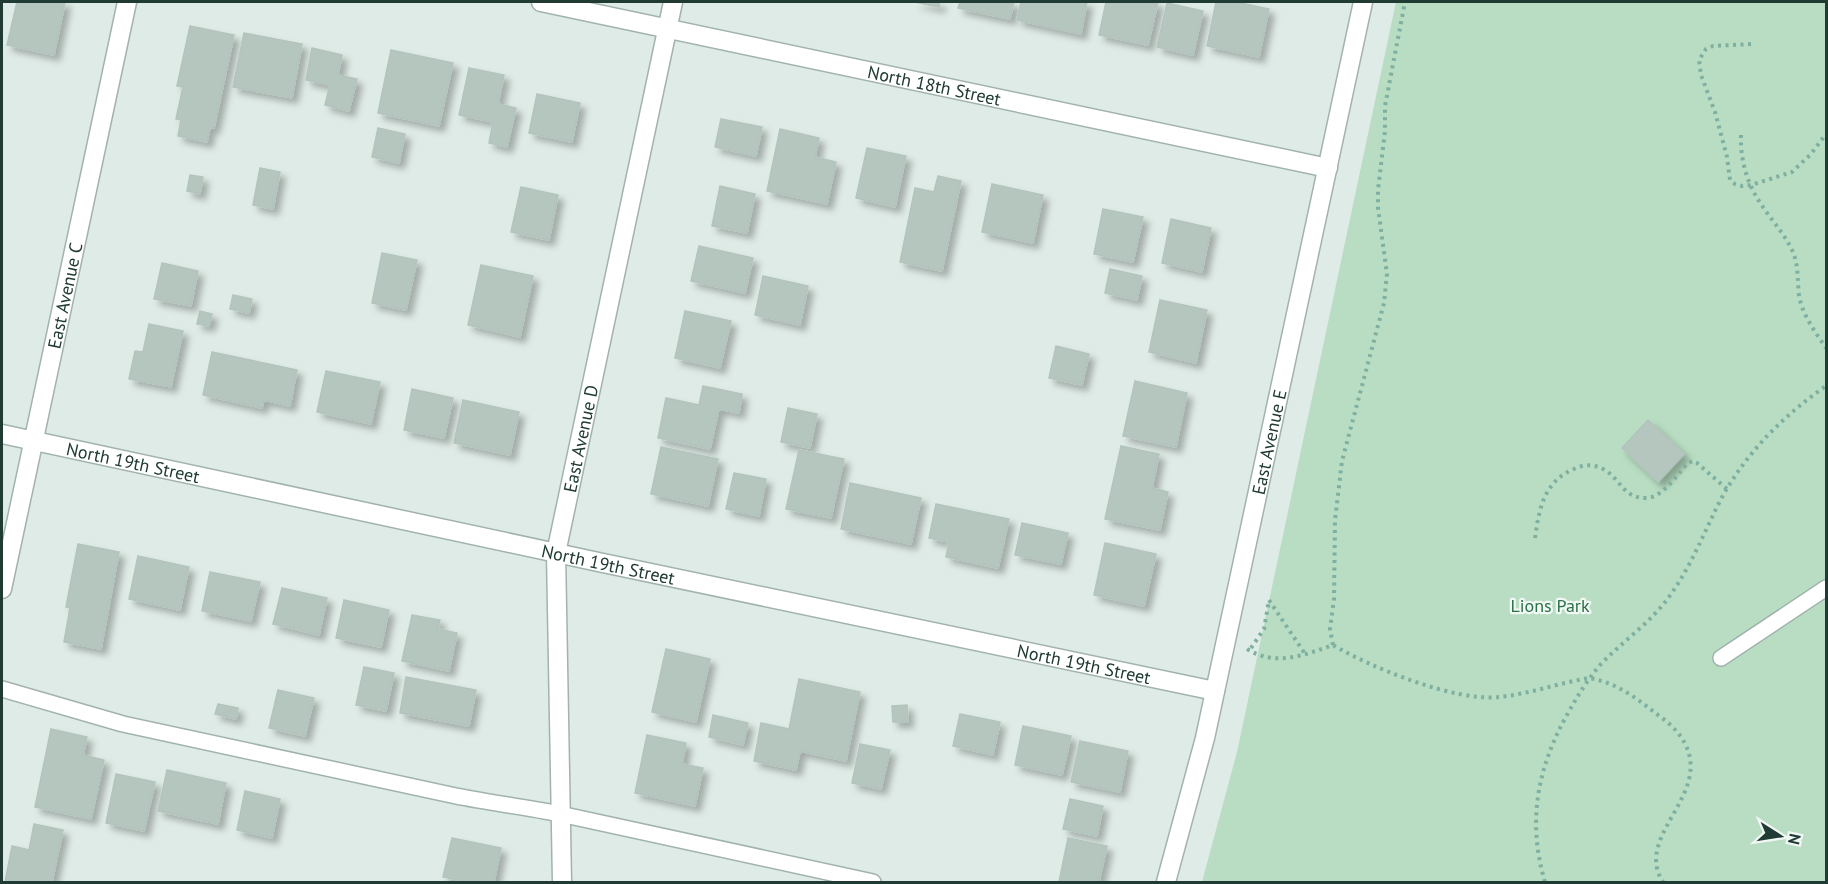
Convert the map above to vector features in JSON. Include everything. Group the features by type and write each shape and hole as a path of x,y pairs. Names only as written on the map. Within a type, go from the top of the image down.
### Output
{"street":[{"name":"East Avenue C","path":"2,589 127,2"},
{"name":"North 18th Street","path":"541,2 1328,168"},
{"name":"East Avenue D","path":"562,882 556,553 673,2"},
{"name":"East Avenue E","path":"1166,882 1195,777 1215,691 1363,2"},
{"name":"North 19th Street","path":"2,434 1215,691"}],"lane":[{"path":"1721,658 1827,588"},
{"path":"2,689 123,724 464,798 518,805 561,814 873,882"}],"path":[{"path":"1333,645 1330,629 1334,599 1335,520 1342,461 1387,288 1378,190 1387,98 1406,2"},
{"path":"1751,44 1706,48 1699,60 1699,67 1718,123 1729,166 1730,180 1742,186 1751,185 1792,172 1827,134"},
{"path":"1741,135 1742,160 1751,185 1792,251 1797,264 1802,306 1813,328 1827,348"},
{"path":"1545,882 1539,864 1535,818 1543,770 1565,719 1589,678 1670,597 1695,554 1727,489 1764,440 1785,418 1827,386"},
{"path":"1535,538 1542,500 1547,490 1562,475 1580,466 1598,466 1607,471 1628,493 1647,498 1662,491 1688,463 1693,461 1727,489"},
{"path":"1249,651 1264,628 1269,600 1305,654"},
{"path":"1228,628 1249,651 1279,660 1333,645 1350,655 1401,676 1443,690 1482,698 1506,696 1589,678 1604,680 1626,692 1670,724 1679,734 1691,758 1692,769 1689,782 1663,835 1656,857 1657,868 1663,882"}],"green space":[{"name":"Lions Park","path":"1396,2 1826,2 1826,882 1202,882 1237,752"}],"building":[{"path":"17,2 65,2 54,55 7,45"},
{"path":"915,2 940,2 939,7"},
{"path":"960,2 1014,2 1010,19 958,8"},
{"path":"1021,2 1087,2 1081,34 1017,20"},
{"path":"1106,2 1158,2 1148,45 1099,35"},
{"path":"1216,2 1236,2 1269,9 1259,57 1207,46"},
{"path":"1167,3 1203,11 1193,55 1157,47"},
{"path":"190,26 234,35 214,128 210,127 207,142 178,136 181,120 176,119 183,87 177,86"},
{"path":"244,33 302,44 292,98 233,87"},
{"path":"312,48 342,55 338,75 357,79 349,111 325,105 330,85 306,80"},
{"path":"391,50 453,63 439,126 378,113"},
{"path":"469,68 504,75 498,104 516,108 507,147 489,143 493,122 459,115"},
{"path":"537,94 580,103 572,142 529,133"},
{"path":"721,119 762,127 756,156 715,147"},
{"path":"378,128 405,134 399,163 372,157"},
{"path":"780,129 819,138 815,157 836,162 827,204 767,191"},
{"path":"867,148 906,156 895,207 856,198"},
{"path":"260,168 280,172 273,209 253,205"},
{"path":"190,175 203,177 200,194 187,191"},
{"path":"938,176 961,181 942,271 900,262 915,188 934,192"},
{"path":"992,184 1043,195 1033,243 982,232"},
{"path":"720,186 755,194 747,233 712,226"},
{"path":"521,187 558,195 549,240 511,232"},
{"path":"1103,209 1143,217 1133,262 1094,254"},
{"path":"1171,219 1211,228 1202,272 1162,263"},
{"path":"699,246 753,258 745,293 691,281"},
{"path":"382,253 417,260 406,310 372,303"},
{"path":"162,263 198,271 191,306 154,299"},
{"path":"481,265 533,276 520,337 468,325"},
{"path":"1110,269 1142,276 1137,300 1105,293"},
{"path":"763,276 808,286 800,325 755,315"},
{"path":"233,295 252,299 249,313 230,309"},
{"path":"1160,300 1207,310 1196,363 1149,352"},
{"path":"200,311 212,314 209,326 197,324"},
{"path":"685,311 731,321 720,368 675,358"},
{"path":"149,324 183,331 171,387 129,379 135,351 143,352"},
{"path":"1056,346 1089,354 1082,385 1049,378"},
{"path":"212,352 297,370 290,406 264,400 262,408 203,395"},
{"path":"326,371 380,382 371,424 317,412"},
{"path":"1135,381 1187,393 1176,447 1123,436"},
{"path":"703,386 742,394 739,413 719,409 710,449 658,438 666,398 699,405"},
{"path":"412,389 453,398 444,438 404,430"},
{"path":"463,400 519,412 510,455 454,443"},
{"path":"788,408 817,414 810,448 781,442"},
{"path":"1648,420 1684,454 1658,482 1622,448"},
{"path":"1121,446 1159,454 1152,488 1168,492 1160,530 1105,519"},
{"path":"661,447 718,459 708,506 651,494"},
{"path":"799,450 844,459 831,518 786,509"},
{"path":"734,473 766,479 759,516 726,509"},
{"path":"850,483 921,498 911,544 841,529"},
{"path":"936,504 1009,519 998,568 946,557 949,542 929,538"},
{"path":"1022,523 1068,533 1061,564 1015,555"},
{"path":"1105,543 1156,554 1144,606 1094,595"},
{"path":"78,544 119,552 101,649 64,642 70,608 66,607"},
{"path":"138,556 189,567 180,610 129,599"},
{"path":"210,572 260,582 251,621 202,611"},
{"path":"282,588 327,598 319,635 273,624"},
{"path":"344,600 389,610 381,647 336,638"},
{"path":"412,615 440,620 438,629 457,633 449,671 402,661"},
{"path":"666,649 710,659 696,722 652,712"},
{"path":"364,667 394,673 386,711 356,705"},
{"path":"406,677 476,690 469,726 400,713"},
{"path":"799,679 860,692 846,761 800,751 796,770 754,761 761,723 789,729"},
{"path":"278,690 314,698 305,736 269,728"},
{"path":"218,704 238,708 236,719 215,714"},
{"path":"907,705 908,722 893,722 892,706"},
{"path":"960,714 1000,722 993,755 953,746"},
{"path":"713,715 748,723 743,745 709,737"},
{"path":"1023,726 1071,736 1062,775 1015,765"},
{"path":"51,729 87,737 83,755 104,760 91,819 35,807"},
{"path":"647,735 686,743 682,764 703,768 695,806 635,793"},
{"path":"1080,741 1128,751 1120,792 1071,782"},
{"path":"860,744 890,750 881,789 852,783"},
{"path":"167,770 226,783 218,824 158,811"},
{"path":"116,774 155,782 144,831 106,823"},
{"path":"245,791 280,799 272,838 237,830"},
{"path":"1070,799 1103,806 1097,836 1063,829"},
{"path":"34,824 63,830 52,882 5,882 12,846 29,850"},
{"path":"452,838 501,848 494,882 469,882 443,877"},
{"path":"1068,838 1107,846 1099,882 1059,882"}]}
